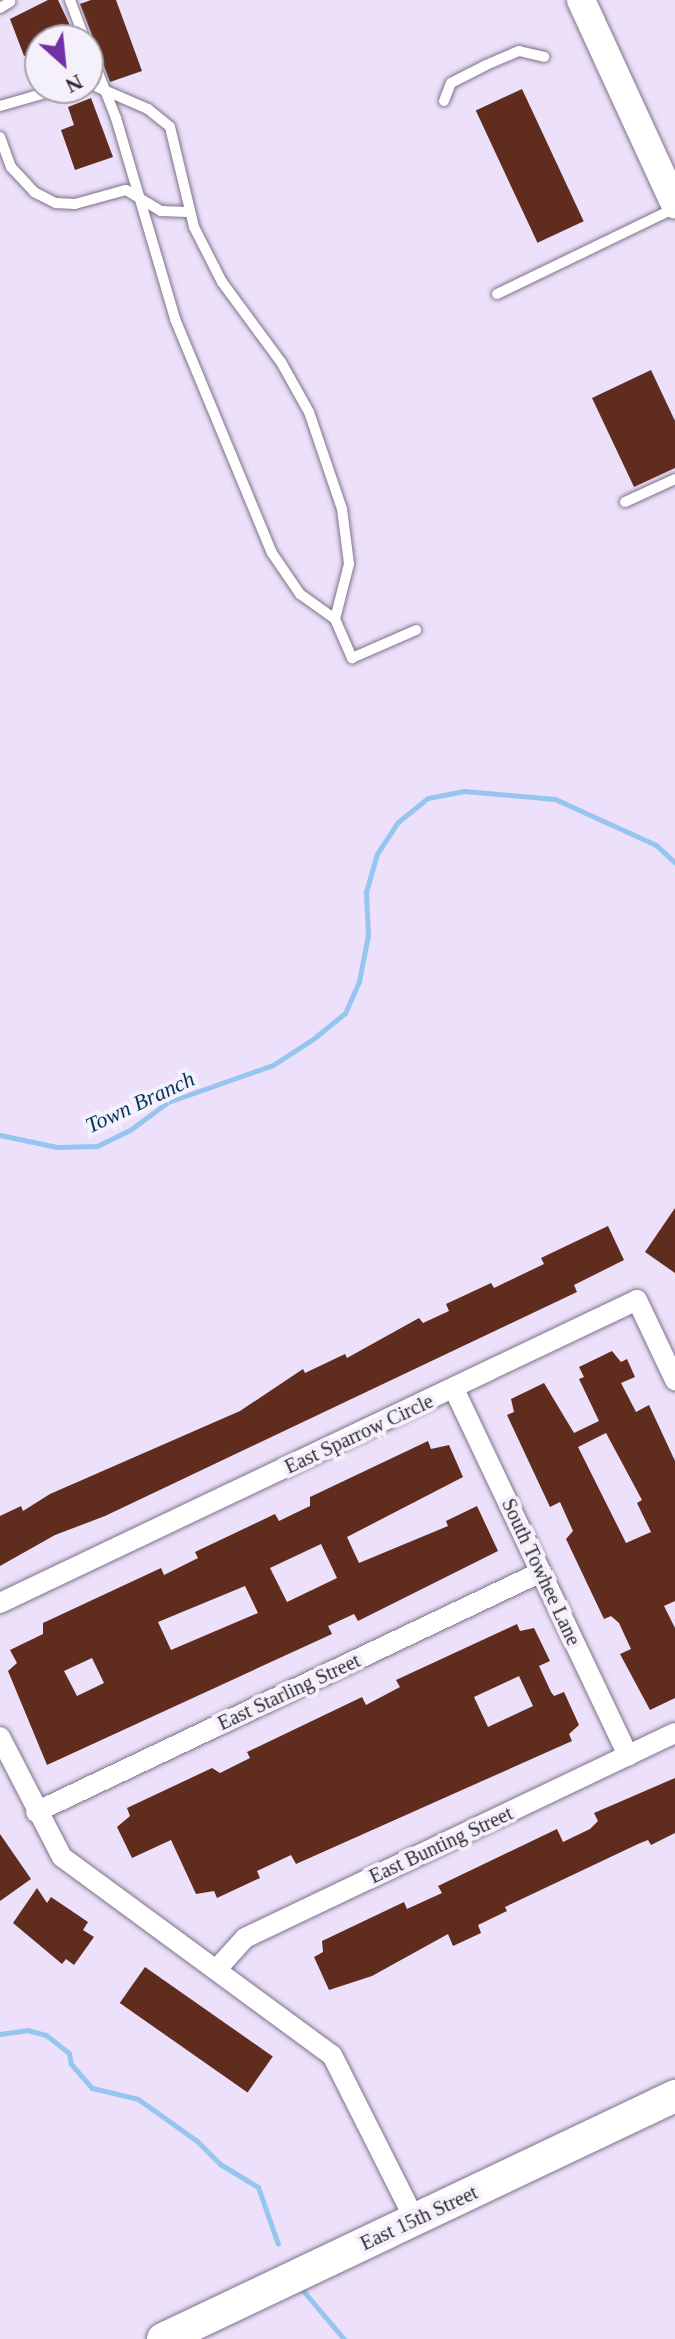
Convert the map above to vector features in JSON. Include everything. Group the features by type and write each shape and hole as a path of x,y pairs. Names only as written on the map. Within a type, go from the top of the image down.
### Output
{"main road":[{"name":"East 15th Street","path":"163,2339 675,2096"}],"street":[{"path":"581,0 667,166 675,206"},
{"name":"East Sparrow Circle","path":"0,1603 637,1300 675,1380"},
{"name":"South Towhee Lane","path":"454,1389 628,1756"},
{"name":"East Starling Street","path":"36,1812 541,1572"},
{"name":"East Bunting Street","path":"216,1970 245,1938 675,1733"},
{"path":"0,1737 52,1843 75,1869 332,2055 415,2220"}],"lane":[{"path":"70,0 79,24"},
{"path":"444,101 451,83 486,65 519,51 544,57"},
{"path":"104,87 175,319 272,553 300,594 335,619 352,658 416,630"},
{"path":"104,87 148,109 170,127 181,159 188,212 222,282 281,362 328,457 349,564 335,619"},
{"path":"0,106 24,99"},
{"path":"0,137 11,167 34,192 56,203 75,204 126,190 161,211 188,212"},
{"path":"497,294 675,206"},
{"path":"625,502 675,479"}],"building":[{"path":"48,0 58,0 69,24 24,24 24,56 10,19"},
{"path":"91,0 116,0 142,71 110,82 104,66 104,24 88,24 80,4"},
{"path":"522,89 584,221 537,243 476,111"},
{"path":"93,104 113,157 75,170 61,130 74,125 68,107"},
{"path":"651,370 675,421 675,468 634,487 592,398"},
{"path":"675,1208 675,1273 645,1252"},
{"path":"608,1226 624,1260 574,1285 577,1292 105,1516 55,1535 0,1566 0,1516 21,1506 23,1511 50,1494 240,1411 303,1369 305,1373 345,1354 347,1358 419,1318 423,1323 449,1311 446,1304 491,1283 494,1288 544,1264 541,1258"},
{"path":"612,1351 621,1362 627,1359 635,1377 621,1383 636,1412 649,1405 675,1461 675,1601 664,1606 675,1628 675,1698 650,1710 620,1654 631,1649 619,1623 611,1616 604,1619 566,1539 573,1531 560,1502 550,1507 507,1415 514,1412 511,1399 544,1383 574,1433 599,1421 579,1379 584,1377 579,1367","holes":["606,1433 642,1500 637,1503 651,1532 626,1543 578,1447"]},
{"path":"428,1441 431,1449 449,1445 463,1477 347,1537 359,1563 448,1526 446,1521 477,1506 498,1551 358,1621 354,1614 328,1626 332,1634 47,1765 8,1671 17,1663 10,1650 43,1634 43,1623 161,1568 164,1575 198,1558 195,1552 275,1514 279,1521 310,1506 310,1497","holes":["321,1544 337,1578 287,1602 270,1568","245,1586 258,1613 171,1650 158,1622","92,1658 104,1683 77,1696 64,1671"]},
{"path":"517,1624 520,1631 534,1628 550,1661 539,1666 551,1692 554,1696 564,1692 579,1725 569,1734 572,1741 296,1864 291,1855 257,1871 260,1878 217,1898 214,1891 196,1894 171,1840 132,1858 117,1827 130,1816 127,1808 212,1768 220,1773 250,1758 247,1752 362,1697 366,1705 400,1687 396,1680","holes":["519,1676 533,1706 488,1727 474,1697"]},
{"path":"675,1778 675,1833 651,1845 648,1840 638,1844 505,1907 507,1911 478,1925 481,1933 453,1946 448,1934 372,1976 329,1990 314,1957 323,1952 322,1941 404,1902 407,1909 442,1893 438,1886 557,1829 563,1842 590,1829 598,1821 594,1813"},
{"path":"0,1834 31,1879 0,1901"},
{"path":"37,1888 47,1903 51,1897 88,1922 83,1930 94,1937 74,1965 66,1959 62,1964 13,1923"},
{"path":"145,1967 273,2056 248,2093 120,2003"}],"waterway":[{"name":"Town Branch","path":"0,1135 57,1147 97,1146 130,1130 168,1102 273,1065 313,1039 345,1013 359,981 368,935 366,892 377,854 398,822 428,798 464,791 555,799 656,845 675,863"},
{"path":"0,2034 27,2030 46,2035 69,2053 71,2064 92,2088 138,2099 197,2141 220,2164 258,2187 278,2244"},
{"path":"299,2286 344,2339"}]}
